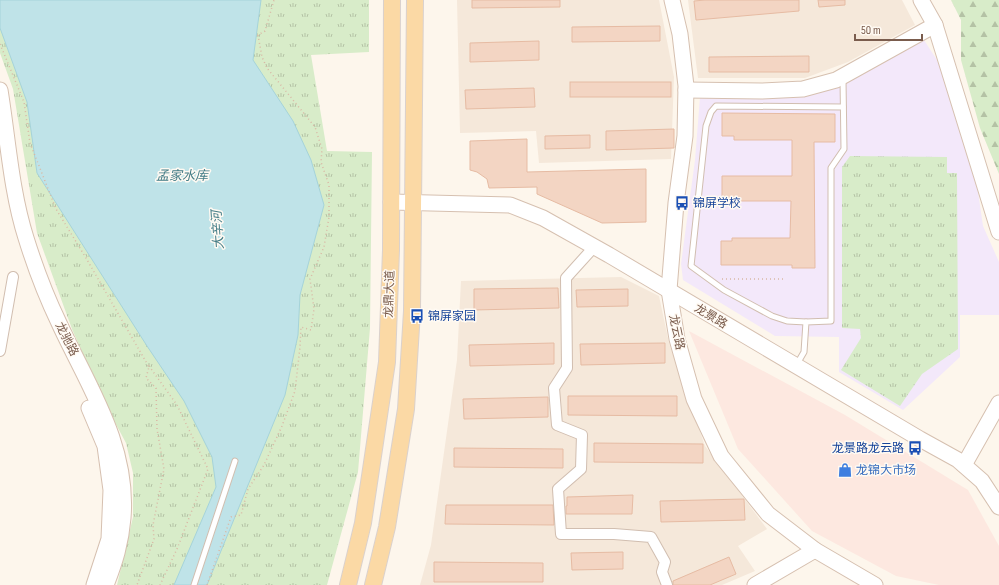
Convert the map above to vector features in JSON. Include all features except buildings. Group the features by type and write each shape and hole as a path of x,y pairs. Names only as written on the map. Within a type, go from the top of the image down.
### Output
{"main road":[{"name":"龙鼎大道","path":"348,585 363,523 387,362 391,250 392,0"},
{"name":"龙鼎大道","path":"374,585 387,527 406,409 412,311 414,203 414,0"}],"street":[{"name":"龙云路","path":"672,0 680,34 686,90 685,136 676,203 669,290 677,338 694,399 721,456 768,514 815,550 875,585"},
{"path":"921,0 935,26 999,232"},
{"path":"686,90 762,91 803,89 843,77 935,26"},
{"name":"龙驰路","path":"0,90 17,201 26,238 41,280 59,323 108,423 115,446 123,494 123,517 118,554 106,585"},
{"name":"龙驰路","path":"0,135 8,196 16,235 30,280 98,427 105,446 111,490 109,539 94,585"},
{"name":"龙景路","path":"391,202 510,205 543,218 594,246 914,436 958,460 982,481 999,507"},
{"path":"594,246 566,278 567,368 554,388 558,425 582,435 581,469 558,489 561,534 614,534 651,537 665,562 662,572 667,585"},
{"path":"0,350 13,277"},
{"path":"964,465 999,403"},
{"path":"755,585 815,550"}],"lane":[{"path":"843,77 844,150 831,168 831,321 787,321 772,316 724,290 691,266 706,126 711,112 716,106 843,107"},
{"path":"796,366 804,352 806,322"},
{"path":"194,585 235,461"}],"path":[{"path":"207,585 231,517 241,514 248,489 264,465 282,426 295,391 301,327 311,330 314,309 310,279 324,246 329,217 329,185 321,162 322,149 315,128 267,68 262,57 258,35 265,31 274,0"},
{"path":"0,44 24,102 30,143 56,209 149,367 146,378 156,388 157,429 164,469 153,524 154,539 137,585"},
{"path":"708,279 786,279"},
{"path":"146,363 177,405 208,469 177,549 160,585"}],"shaded area":[{"path":"457,0 659,0 674,77 671,159 539,163 536,131 460,133"},
{"path":"688,0 902,0 915,25 848,62 805,78 698,78"},
{"path":"924,40 937,60 955,104 976,178 983,226 999,262 999,315 960,315 960,357 903,410 839,372 839,337 775,336 683,280 681,264 695,160 700,97 834,87"},
{"path":"621,277 659,296 669,343 705,446 767,529 738,546 755,571 722,585 420,585 431,545 457,360 461,281"},
{"name":"龙锦大市场","path":"689,331 845,415 968,490 999,546 999,585 939,585 896,576 812,531 738,449"}],"green space":[{"path":"0,0 369,0 369,52 311,55 327,151 372,152 370,328 358,472 327,585 117,585 133,517 133,473 126,443 104,402 72,329 37,233 13,89 0,53"},
{"path":"951,0 999,0 999,174 980,128 961,60 961,20"},
{"path":"850,156 947,157 947,173 957,173 958,349 922,374 900,406 841,370 861,338 860,329 842,328 842,167"}],"water":[{"name":"孟家水库","path":"0,0 261,0 253,60 293,121 311,160 324,205 300,295 298,335 285,395 207,585 174,585 216,487 212,457 184,401 147,346 37,173 27,102 0,28"}],"place":[{"name":"锦屏学校","path":"682,203"},
{"name":"锦屏家园","path":"417,316"},
{"name":"龙景路龙云路","path":"915,448"},
{"name":"龙锦大市场","path":"845,470"}],"water label":[{"name":"大辛河","path":"217,230"}]}
